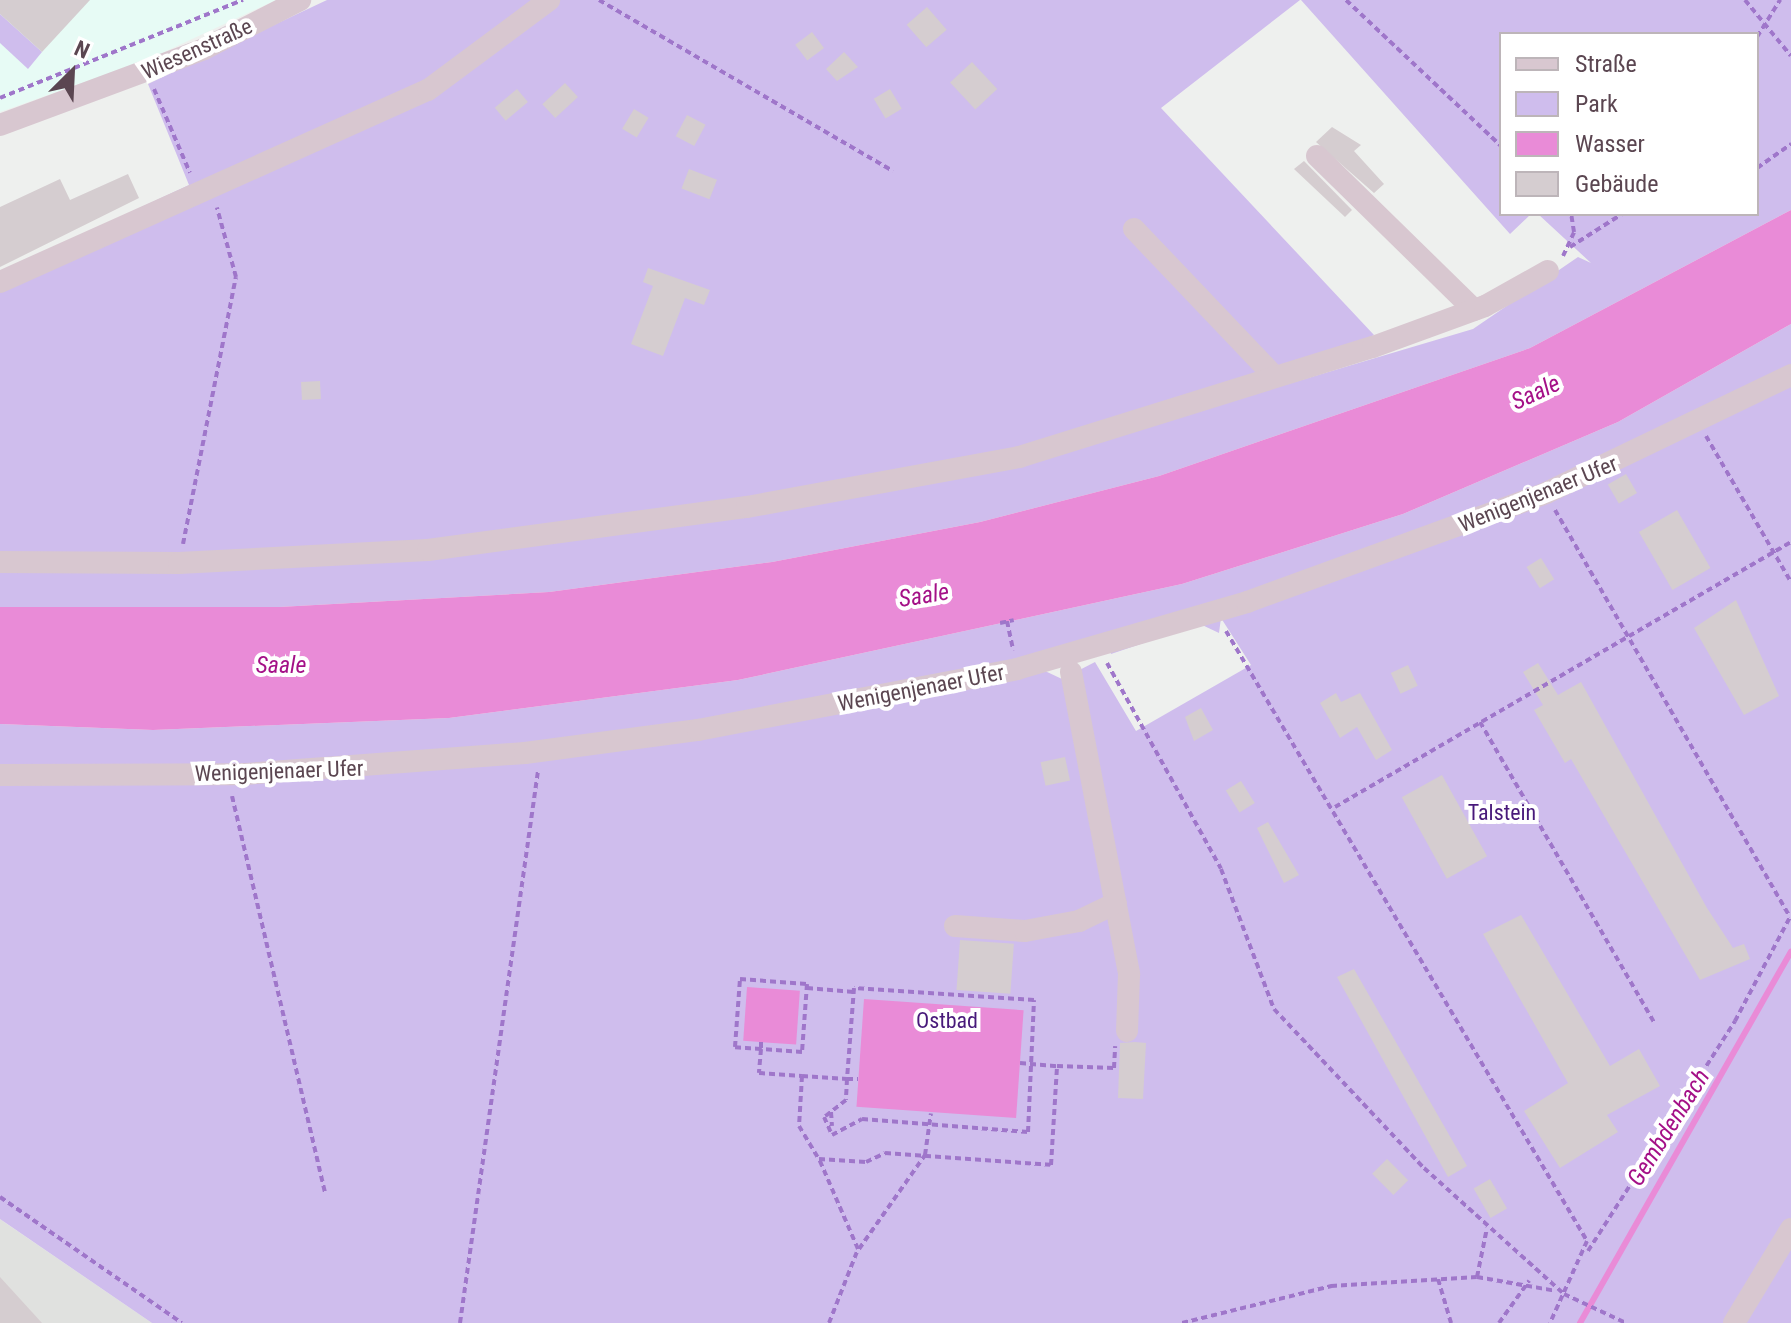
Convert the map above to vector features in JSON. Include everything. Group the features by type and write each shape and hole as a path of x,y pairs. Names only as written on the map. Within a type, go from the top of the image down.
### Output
{"street":[{"name":"Wiesenstraße","path":"0,125 147,72 300,0"},
{"path":"0,282 203,186 428,90 549,0"},
{"path":"1317,156 1474,310"},
{"path":"1134,229 1273,375"},
{"path":"0,562 179,563 428,550 747,507 1019,457 1474,310 1548,271"},
{"name":"Wenigenjenaer Ufer","path":"0,775 227,774 540,751 698,730 1017,669 1099,647 1329,575 1546,493 1699,424 1791,375"},
{"path":"1071,672 1129,974 1127,1031"},
{"path":"955,926 1025,931 1079,921 1116,903"},
{"path":"1734,1323 1791,1229"}],"path":[{"path":"0,98 243,0"},
{"path":"599,0 893,171"},
{"path":"1346,0 1499,144"},
{"path":"1745,0 1791,56"},
{"path":"1759,32 1763,21 1780,0"},
{"path":"147,72 203,186 236,277 179,563"},
{"path":"1759,167 1791,144"},
{"path":"1570,247 1571,216"},
{"path":"1548,271 1570,247 1619,216"},
{"path":"1699,424 1791,582"},
{"path":"1546,493 1624,637 1790,916 1735,1021 1585,1254 1550,1323"},
{"path":"1335,807 1791,542"},
{"path":"1000,623 1011,621 1017,669"},
{"path":"1224,625 1335,807 1587,1241 1585,1254"},
{"path":"1099,647 1221,869 1274,1009 1488,1227 1565,1295"},
{"path":"1480,722 1654,1022"},
{"path":"460,1323 540,751"},
{"path":"227,774 325,1193"},
{"path":"807,988 802,1052 761,1046 735,1047 740,979 854,992 1034,1000 1028,1132 862,1119 832,1135 825,1127 831,1112 846,1100 854,992"},
{"path":"1020,1063 1114,1068 1117,1030 1127,1031"},
{"path":"761,1046 759,1073 858,1079"},
{"path":"819,1159 925,1155 1051,1165 1057,1066"},
{"path":"802,1076 799,1126 819,1159 858,1249"},
{"path":"831,1112 832,1126"},
{"path":"829,1323 858,1249 925,1155 931,1113"},
{"path":"0,1197 182,1323"},
{"path":"1477,1277 1488,1227"},
{"path":"1182,1323 1331,1286 1477,1277 1529,1281 1600,1308 1626,1323"},
{"path":"1438,1279 1451,1323"},
{"path":"1499,1323 1529,1281"}],"shaded area":[{"path":"0,0 276,0 147,60 0,112"},
{"path":"0,1219 7,1224 152,1323 0,1323"}],"green space":[{"path":"327,0 1300,0 1161,108 1374,335 1261,392 1473,329 1578,257 1591,263 1540,216 1759,216 1759,32 1499,32 1499,216 1529,216 1510,234 1301,0 1791,0 1791,210 1530,348 1159,476 980,522 772,562 549,592 279,607 0,607 0,273 189,185 148,84"},
{"path":"0,14 42,52 28,69 0,43"},
{"path":"1791,324 1791,1323 152,1323 0,1219 0,780 397,771 1045,671 1062,679 1095,662 1136,731 1251,665 1221,618 1219,633 1200,624 1111,654 1108,639 798,707 396,760 0,769 0,724 153,730 449,718 738,680 1182,584 1403,514 1618,422"}],"water":[{"name":"Saale","path":"1791,210 1791,324 1618,422 1403,514 1182,584 738,680 449,718 153,730 0,724 0,607 279,607 549,592 772,562 980,522 1159,476 1530,348"},
{"path":"747,987 800,991 796,1045 743,1041"},
{"path":"864,999 1024,1010 1016,1118 856,1107"}],"building":[{"path":"0,0 90,0 42,52 0,14"},
{"path":"927,7 947,30 926,47 907,25"},
{"path":"812,32 824,48 807,61 795,45"},
{"path":"844,52 858,67 837,81 826,69"},
{"path":"972,62 997,89 975,110 950,82"},
{"path":"565,83 578,97 555,118 542,104"},
{"path":"517,89 528,102 506,121 495,108"},
{"path":"890,89 902,109 886,119 874,99"},
{"path":"634,109 649,118 637,137 622,129"},
{"path":"687,115 706,125 694,146 676,136"},
{"path":"1332,127 1361,145 1354,151 1384,184 1374,193 1316,142"},
{"path":"1304,161 1352,210 1345,217 1294,169"},
{"path":"689,169 717,180 709,199 681,189"},
{"path":"128,174 139,198 0,267 0,207 60,179 70,200"},
{"path":"648,268 710,290 704,305 685,298 663,356 631,344 653,286 643,282"},
{"path":"320,381 321,399 302,400 301,382"},
{"path":"1626,474 1637,493 1619,504 1608,484"},
{"path":"1677,510 1710,568 1672,590 1639,532"},
{"path":"1541,558 1554,579 1540,588 1527,567"},
{"path":"1736,600 1779,696 1744,715 1694,628"},
{"path":"1538,663 1558,695 1581,682 1707,908 1733,948 1744,944 1750,959 1700,980 1571,759 1565,763 1534,710 1543,705 1523,672"},
{"path":"1408,665 1418,686 1401,694 1391,673"},
{"path":"1336,693 1341,702 1360,693 1392,750 1376,760 1357,727 1340,738 1320,703"},
{"path":"1201,708 1213,730 1194,741 1185,717"},
{"path":"1065,757 1070,780 1046,786 1041,762"},
{"path":"1442,775 1487,856 1447,879 1402,797"},
{"path":"1241,781 1255,803 1240,813 1226,791"},
{"path":"1268,822 1299,875 1284,883 1257,828"},
{"path":"1521,915 1610,1066 1639,1049 1660,1086 1607,1115 1618,1132 1560,1168 1524,1111 1568,1083 1483,934"},
{"path":"960,940 1014,944 1010,994 957,990"},
{"path":"1354,969 1467,1166 1448,1177 1337,977"},
{"path":"1120,1043 1146,1043 1143,1099 1118,1098"},
{"path":"1387,1159 1408,1180 1393,1195 1372,1174"},
{"path":"1490,1179 1507,1208 1491,1218 1474,1188"},
{"path":"0,1277 42,1323 0,1323"}],"waterway":[{"name":"Gembdenbach","path":"1580,1323 1791,952"}],"park label":[{"name":"Talstein","path":"1502,813"},
{"name":"Ostbad","path":"947,1021"}]}
